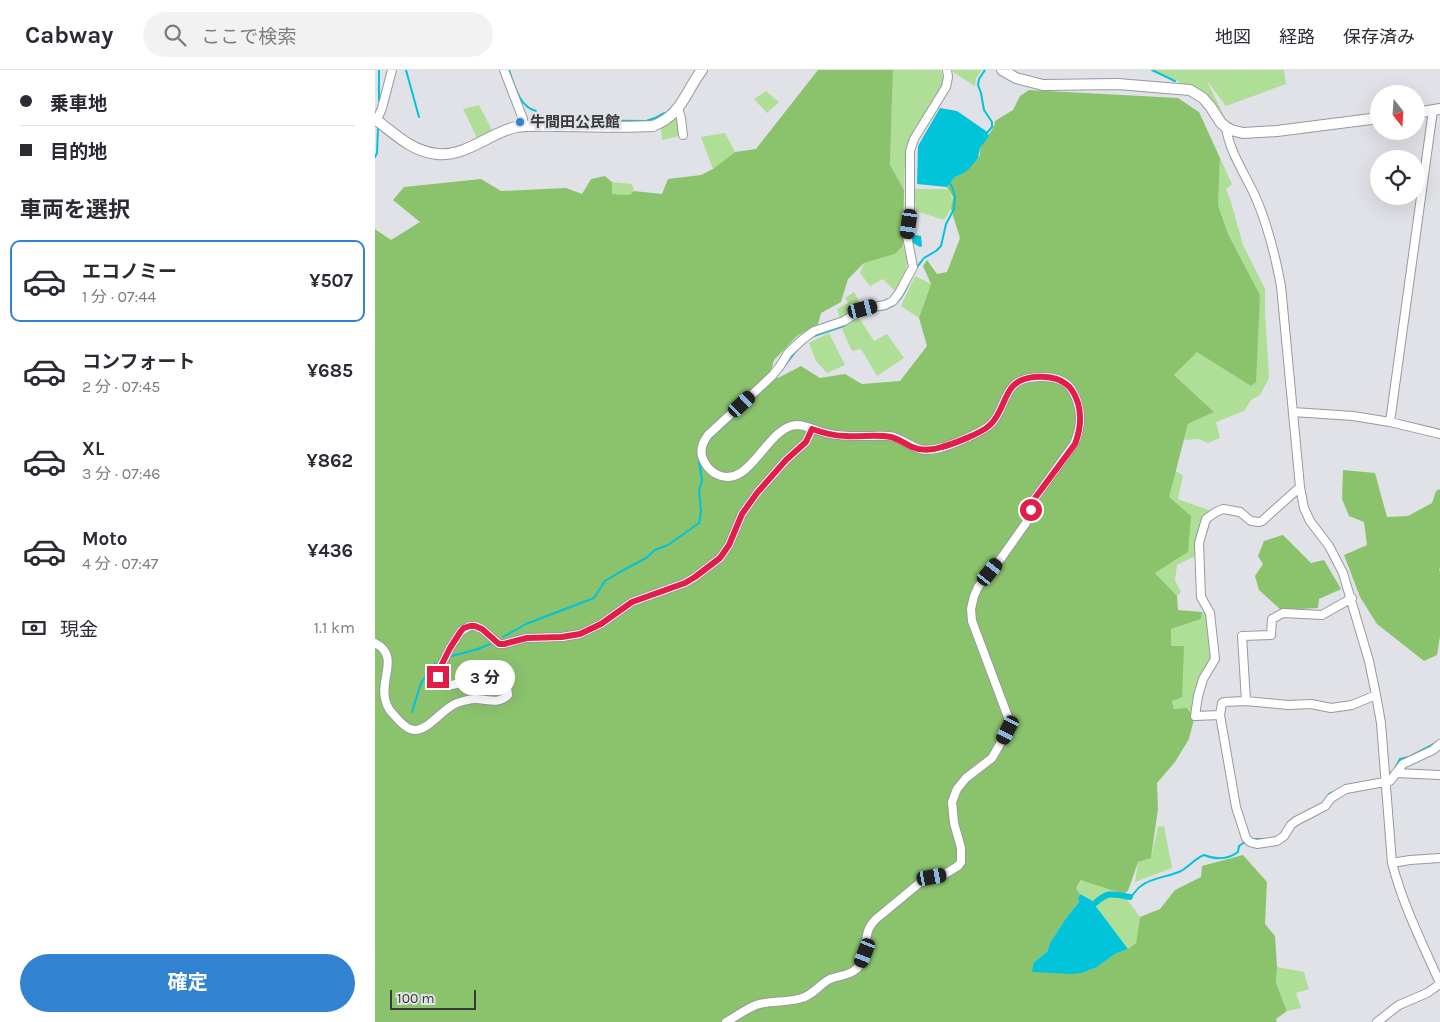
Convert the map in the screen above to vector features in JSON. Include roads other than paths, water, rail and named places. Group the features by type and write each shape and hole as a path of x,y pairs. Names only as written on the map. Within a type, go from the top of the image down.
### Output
{"main road":[{"path":"376,120 397,138 411,146 438,154 465,150 515,128 653,126 664,122 677,108 702,70"},
{"path":"1001,70 1016,78 1043,85 1117,84 1190,90 1203,98 1221,123 1231,130 1243,133 1259,133 1370,119"}],"street":[{"path":"376,120 392,70"},
{"path":"504,70 523,119 524,127"},
{"path":"726,1022 756,1005 802,999 832,978 846,975 856,970 861,964 865,953 866,936 870,925 876,918 921,881 945,874 961,862 961,848 954,823 952,802 957,789 966,778 992,758 1008,730 1007,717 972,621 971,609 974,596 978,587 1026,522 1035,498 1075,444 1078,436 1080,410 1069,386 1055,378 1026,378 1015,384 1009,391 1000,412 990,425 983,430 943,447 923,450 913,448 893,437 828,434 799,425 782,430 745,470 736,475 720,476 712,472 706,465 703,457 701,450 703,442 708,435 771,376 788,353 803,339 814,331 844,321 863,309 885,305 899,293 913,267 907,236 910,211 910,151 914,139 947,87 949,78 947,70"},
{"path":"677,108 682,119 683,135"},
{"path":"1390,422 1436,110"},
{"path":"1226,127 1230,144 1267,226 1275,256 1281,286 1301,487 1305,508 1310,521 1329,546 1343,573 1376,694 1381,723 1392,863 1397,884 1440,983 1427,992 1399,1005 1377,1022"},
{"path":"1293,412 1353,416 1390,422 1440,434"},
{"path":"375,643 382,646 387,654 388,661 384,688 385,702 393,715 408,729 422,729 447,708 467,700 503,700 508,695 507,687 503,682 476,679 444,685 439,682 439,670 461,631 470,626 475,626 482,629 499,644 527,638 562,637 580,634 601,624 632,602 690,580 720,558 729,545 742,514 757,493 786,460 806,442 812,429"},
{"path":"1220,715 1195,716 1203,679 1215,659 1210,614 1201,597 1199,543 1206,520 1223,509 1240,512 1251,521 1262,521 1301,487"},
{"path":"1246,702 1242,636 1271,635 1272,619 1283,613 1322,615 1351,598"},
{"path":"1376,694 1352,706 1331,708 1311,704 1222,703 1220,715 1235,807 1248,840 1257,844 1277,841 1284,836 1291,825 1325,806 1337,793 1346,789 1390,781 1403,764 1433,750 1440,744"},
{"path":"1396,773 1440,775"},
{"path":"1392,863 1440,858"}],"water":[{"path":"940,108 957,111 986,131 989,136 980,148 978,158 969,169 955,177 947,187 917,184 918,146"},
{"path":"911,234 921,236 922,246 920,247 911,242"},
{"path":"1080,894 1091,900 1128,949 1115,954 1097,967 1081,973 1033,972 1034,962 1047,952 1050,943 1064,921 1079,902"}],"waterway":[{"path":"379,70 379,101"},
{"path":"406,70 419,117"},
{"path":"509,70 521,100 530,109 536,111 538,120 646,121 664,113"},
{"path":"985,70 979,79 978,85 984,110 992,122 992,127 986,134"},
{"path":"1152,70 1175,81"},
{"path":"375,157 377,153 378,128"},
{"path":"917,267 924,258 941,246 946,224 954,209 955,197 949,182"},
{"path":"880,310 892,306 900,299 911,278"},
{"path":"814,336 844,326 853,320"},
{"path":"706,446 711,438 774,379 797,350"},
{"path":"503,637 526,624 594,598 605,581 646,558 655,550 668,545 699,523 701,511 699,491 702,480 699,462"},
{"path":"452,656 490,644"},
{"path":"412,712 421,683 435,663"},
{"path":"1394,770 1400,759 1409,757 1434,744"},
{"path":"1322,804 1329,794 1336,791"},
{"path":"1252,839 1267,839"},
{"path":"1130,897 1145,883 1181,871 1197,858 1204,855 1213,858 1230,857 1238,852 1239,846 1245,842"},
{"path":"1088,909 1107,895 1130,897"}],"place":[{"name":"牛間田公民館","path":"520,122"}]}
